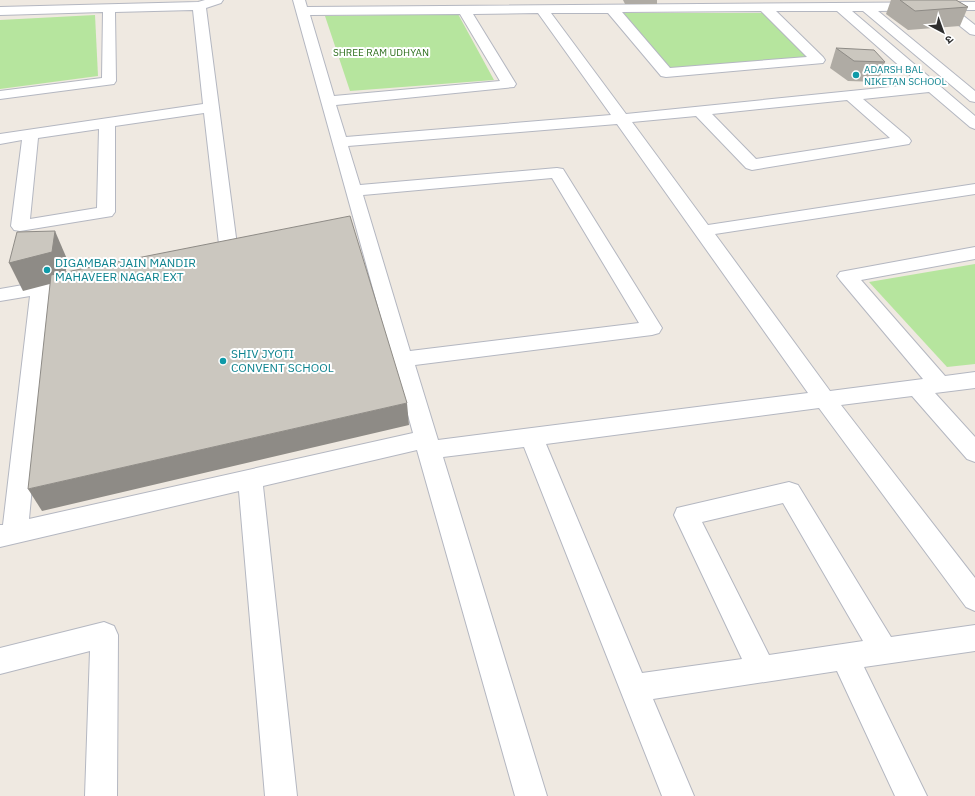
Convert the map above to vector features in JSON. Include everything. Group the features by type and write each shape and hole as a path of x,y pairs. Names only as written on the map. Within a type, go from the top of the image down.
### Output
{"street":[{"path":"0,11 199,6 217,0"},
{"path":"531,796 403,359 357,230 354,191 301,5 464,9 975,6"},
{"path":"199,6 229,254"},
{"path":"943,6 975,31"},
{"path":"611,8 666,73 818,60 764,7"},
{"path":"840,7 975,124"},
{"path":"866,7 975,98"},
{"path":"0,95 109,80 109,8"},
{"path":"328,101 509,84 464,9"},
{"path":"542,9 620,119 824,399 975,599"},
{"path":"340,142 620,119 933,87"},
{"path":"700,111 752,165 903,141 852,96"},
{"path":"0,139 211,107"},
{"path":"31,134 20,226 106,212 107,123"},
{"path":"354,191 556,173 652,328 403,359"},
{"path":"702,232 975,189"},
{"path":"940,384 847,276 975,253"},
{"path":"0,295 96,278"},
{"path":"41,287 8,535 250,479 428,444 531,436 975,380"},
{"path":"917,387 975,453"},
{"path":"531,436 678,796"},
{"path":"250,479 281,796"},
{"path":"762,670 686,515 790,492 886,652"},
{"path":"0,661 104,636 101,796"},
{"path":"634,688 975,638"},
{"path":"845,658 912,796"}],"green space":[{"path":"620,13 764,13 807,57 669,69"},
{"name":"SHREE RAM UDHYAN","path":"458,14 494,80 350,91 325,16"},
{"path":"95,15 98,76 0,89 0,20"},
{"path":"975,264 975,364 947,367 869,282"}],"building":[{"path":"900,0 956,0 968,7 915,11"},
{"path":"836,48 874,50 885,62 854,61"},
{"name":"SHIV JYOTI CONVENT SCHOOL","path":"350,216 407,403 28,489 51,275"},
{"path":"55,231 52,252 9,263 17,232"}],"place":[{"name":"ADARSH BAL NIKETAN SCHOOL","path":"856,75"},
{"name":"DIGAMBAR JAIN MANDIR MAHAVEER NAGAR EXT","path":"47,270"},
{"name":"SHIV JYOTI CONVENT SCHOOL","path":"223,361"}]}
